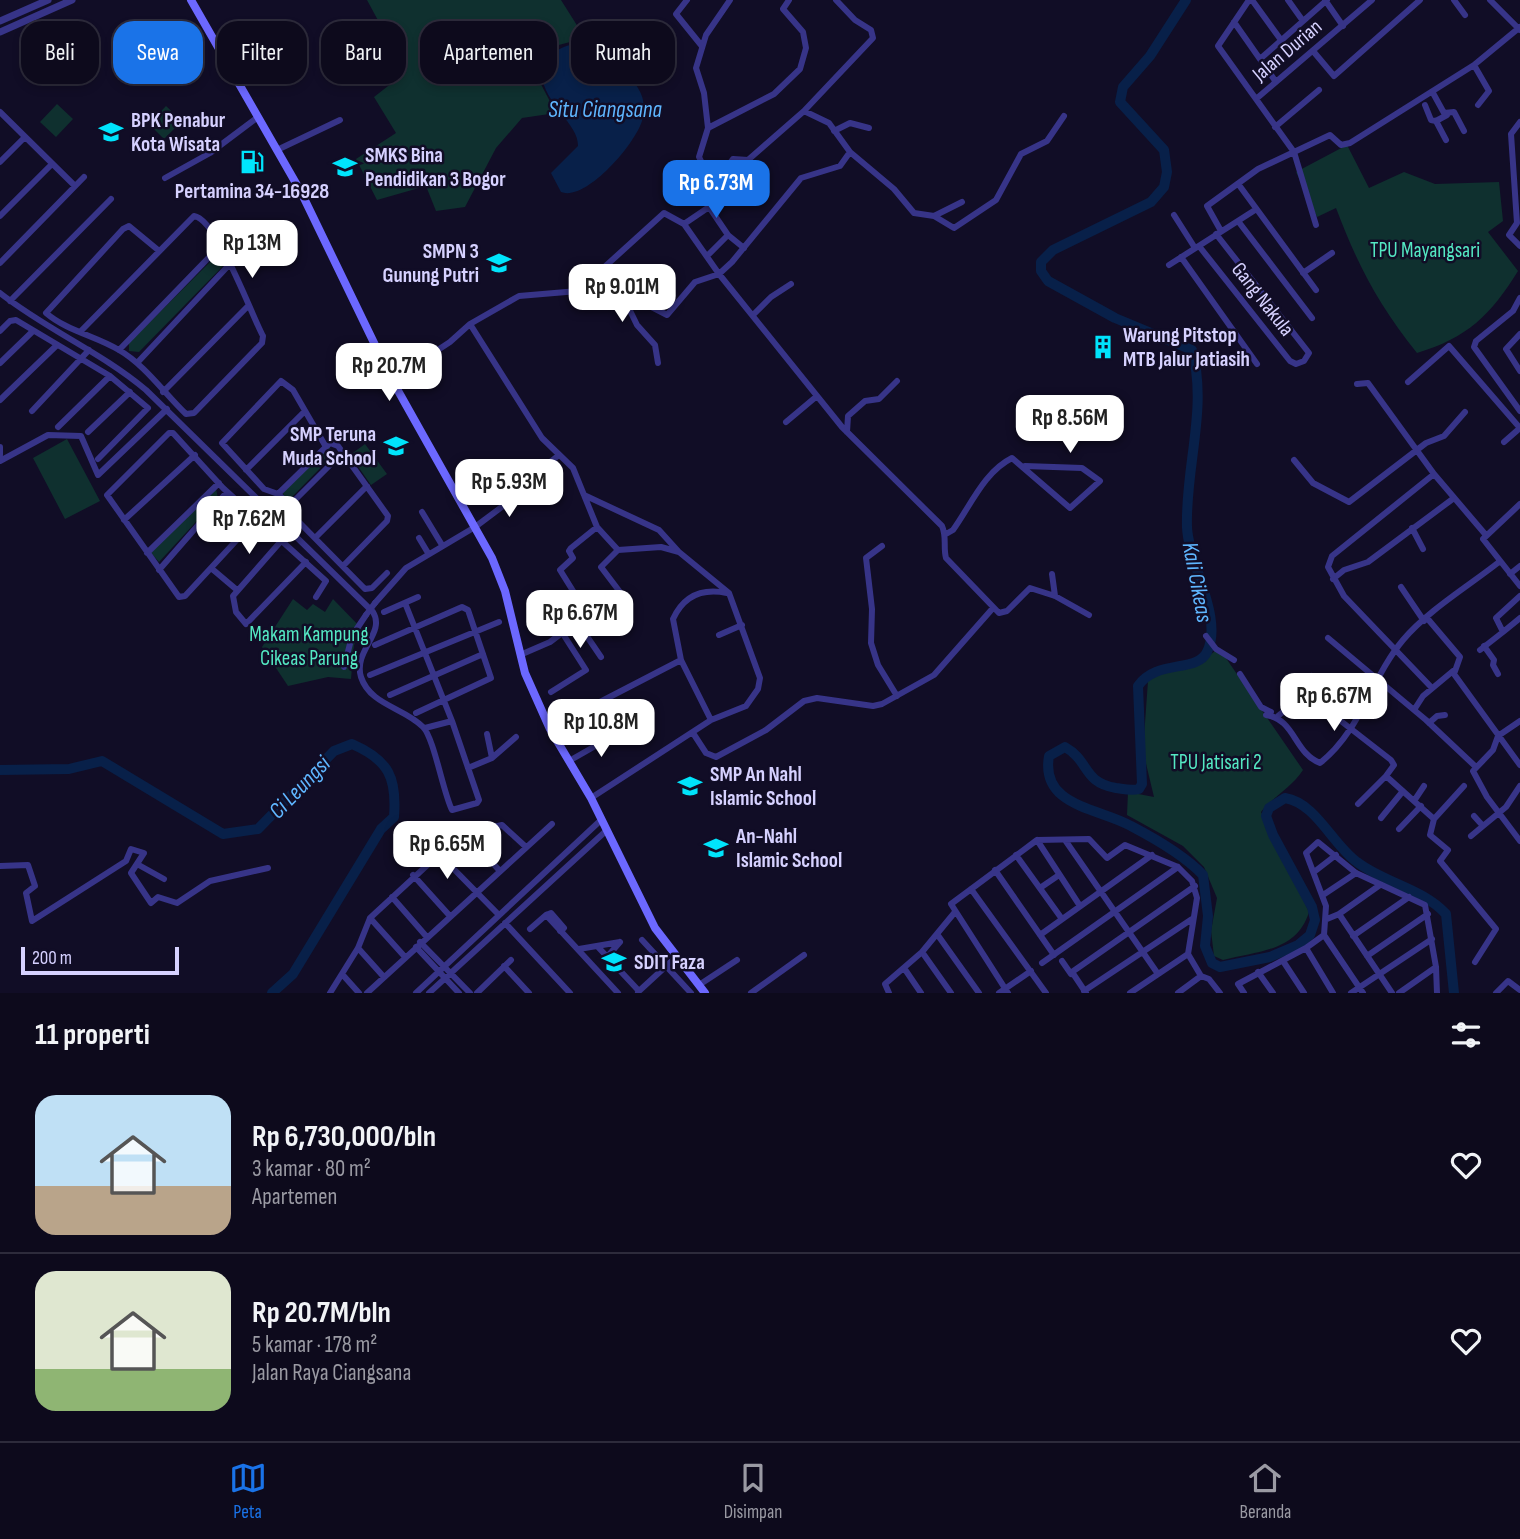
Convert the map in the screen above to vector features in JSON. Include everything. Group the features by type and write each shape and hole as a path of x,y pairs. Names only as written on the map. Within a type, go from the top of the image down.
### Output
{"main road":[{"path":"191,0 323,235 392,380 500,575 520,655 535,699 591,798 655,928 699,991"}],"street":[{"path":"0,21 48,0"},
{"path":"0,32 72,0"},
{"path":"687,0 676,14 702,45"},
{"path":"715,189 699,157 708,128 704,93 696,68 702,45 730,0"},
{"path":"708,128 774,94 800,69 806,48 803,32 783,9 789,0"},
{"path":"684,224 709,207 715,189 733,159 748,160 804,111 873,38 871,30 855,20 836,0"},
{"path":"1281,40 1250,0 1218,46 1294,152 1316,225"},
{"path":"1288,0 1303,21"},
{"path":"1260,59 1326,0 1343,26"},
{"name":"Jalan Durian","path":"1256,99 1372,0"},
{"path":"1313,51 1334,76 1420,0"},
{"path":"1454,0 1465,15"},
{"path":"1219,233 1207,206 1258,169 1330,135 1341,145 1350,143 1433,93 1474,65 1520,28 1490,0"},
{"path":"1234,22 1276,82"},
{"path":"1474,65 1489,91 1478,105"},
{"path":"1275,127 1319,90"},
{"path":"1433,93 1447,115"},
{"path":"1425,105 1429,117 1436,121 1446,140"},
{"path":"804,111 829,123 850,152 894,189 914,213 934,216 954,228 996,200 1021,153 1047,141 1064,116"},
{"path":"1436,121 1454,112 1464,131"},
{"path":"0,114 75,186"},
{"path":"165,177 210,153 258,117"},
{"path":"277,150 340,120"},
{"path":"1520,122 1511,134 1518,182 1517,223 1509,235 1520,246"},
{"path":"834,131 850,123 869,128"},
{"path":"0,162 3,156 25,137"},
{"path":"590,282 611,286 667,315 695,282 719,274 744,248 801,178 840,166 850,152"},
{"path":"0,216 52,164"},
{"path":"0,263 84,177"},
{"path":"1239,185 1316,290"},
{"path":"10,301 111,199"},
{"path":"934,216 962,202"},
{"path":"709,207 728,235 744,248"},
{"path":"1169,265 1255,210"},
{"path":"392,380 450,341 470,324 519,296 541,292 569,294 590,282 614,256 664,213 684,224 719,274 847,432 897,478 946,534"},
{"path":"1174,215 1197,247"},
{"path":"80,332 194,216 205,221 220,247 264,340 194,413 186,414 122,352 80,332 51,317 46,310 123,229 129,226 158,250"},
{"path":"1238,221 1312,318"},
{"name":"Gang Nakula","path":"1197,247 1290,361 1299,364 1309,353 1219,233"},
{"path":"708,255 728,235"},
{"path":"115,365 122,352 220,247"},
{"path":"1303,273 1332,253"},
{"path":"1181,257 1257,364"},
{"path":"123,370 229,265"},
{"path":"753,315 771,297 791,284"},
{"path":"611,286 621,292 638,325 655,345 659,363"},
{"path":"0,293 51,330 123,370 167,409 373,612 378,620 377,627 362,652 360,676 371,694 425,728 452,810 478,802 445,700 405,603"},
{"path":"1520,298 1513,311 1476,341 1474,347 1520,411"},
{"path":"163,391 248,306"},
{"path":"0,331 15,319 81,362 110,376 148,408 98,458"},
{"path":"470,324 542,438 573,468 597,527 618,550"},
{"path":"0,363 32,332"},
{"path":"1520,334 1506,349 1520,371"},
{"path":"0,400 57,345"},
{"path":"1408,383 1449,346 1520,428 1504,442"},
{"path":"32,411 81,362 89,350"},
{"path":"58,427 110,376"},
{"path":"847,432 848,416 865,401 879,399 897,381"},
{"path":"326,447 293,390 284,382 278,382 223,439 223,446 264,489 284,499 296,519 369,590 387,573"},
{"path":"1357,384 1368,383 1434,474 1485,534"},
{"path":"88,432 130,392"},
{"path":"786,422 817,396"},
{"path":"0,461 48,435 81,436 99,475 167,409"},
{"path":"246,470 305,411"},
{"path":"1294,460 1313,483 1349,502 1417,450 1444,436 1465,412"},
{"path":"258,517 183,597 177,596 108,498 108,492 169,433 173,433 223,488 258,517 326,581 316,597"},
{"path":"274,516 284,499 326,447 334,443 388,516 387,521 343,566"},
{"path":"0,447 0,455"},
{"path":"268,510 343,453"},
{"path":"124,520 195,455"},
{"path":"344,667 352,636 375,603 406,568 475,527 525,490 526,481 559,455"},
{"path":"1025,466 1082,468 1100,481 1070,508 1025,466 1012,458 1000,464 982,485 953,530 946,534 943,549 946,558 993,608 1005,613 1030,588 1055,596 1089,615"},
{"path":"1432,688 1344,596 1328,567 1332,556 1434,474"},
{"path":"147,553 235,478"},
{"path":"316,537 367,486"},
{"path":"159,570 223,488"},
{"path":"584,495 659,530 679,552 730,593 760,678 758,689 746,706 711,720 591,798"},
{"path":"1333,579 1344,570 1367,562 1454,498"},
{"path":"1520,504 1485,534 1484,543 1520,586"},
{"path":"422,512 442,545"},
{"path":"580,621 570,605 578,598 561,570 573,558 569,551 571,548 597,527"},
{"path":"1412,528 1423,549"},
{"path":"419,538 428,553"},
{"path":"282,540 237,590 233,600 236,611 246,624 306,562"},
{"path":"882,546 866,558 872,609 871,643 878,666 897,696"},
{"path":"594,611 605,621 622,607 623,596 601,567 618,550 661,547 679,552"},
{"path":"1240,674 1261,707 1277,716 1308,757 1320,763 1351,729 1364,708 1376,678 1395,650 1426,619 1499,562"},
{"path":"1510,574 1520,566"},
{"path":"211,568 237,590"},
{"path":"1052,574 1055,596"},
{"path":"1401,587 1460,657 1453,671 1432,688 1414,710"},
{"path":"711,720 681,660 673,628 677,610 690,597 705,590 730,593"},
{"path":"520,655 563,634 613,594"},
{"path":"1503,632 1496,618 1520,596"},
{"path":"384,612 418,597"},
{"path":"375,645 461,607 468,610 491,674 490,680 416,713"},
{"path":"693,733 706,753 716,757 766,730 804,701 817,698 873,706 897,696 934,675 993,608"},
{"path":"1498,674 1493,666 1494,660 1483,648 1520,618"},
{"path":"370,676 499,622"},
{"path":"719,635 743,625"},
{"path":"571,628 584,632 601,657"},
{"path":"551,692 586,670 563,634"},
{"path":"1206,636 1216,649 1234,660"},
{"path":"1328,638 1476,766"},
{"path":"390,695 483,654"},
{"path":"598,703 681,660"},
{"path":"1453,671 1520,765"},
{"path":"1311,676 1325,708 1394,765 1358,804"},
{"path":"1266,715 1277,716 1298,701 1301,696 1297,687"},
{"path":"1429,723 1437,716 1445,715"},
{"path":"425,728 452,720"},
{"path":"1520,724 1500,738 1493,750 1476,766 1474,775 1520,841"},
{"path":"569,761 618,733"},
{"path":"486,734 492,758"},
{"path":"468,768 492,758 516,737"},
{"path":"1512,755 1520,748"},
{"path":"1386,776 1434,819"},
{"path":"1414,801 1424,786"},
{"path":"1464,786 1434,819 1430,835 1448,850 1440,861 1496,929 1475,962"},
{"path":"1471,836 1500,813 1520,786"},
{"path":"1381,818 1403,791"},
{"path":"1399,829 1421,806"},
{"path":"1474,816 1483,826"},
{"path":"416,993 601,820"},
{"path":"370,992 383,976 426,936 552,824"},
{"path":"330,993 358,948 370,918 413,875 465,833 502,825 526,847"},
{"path":"429,993 607,830"},
{"path":"465,833 499,870"},
{"path":"1037,840 1080,906"},
{"path":"1007,990 955,912 952,903 1037,840 1090,840 1107,858 1122,845 1152,855 1178,867 1195,886 1197,898 1188,954 1200,976 1209,979 1220,993"},
{"path":"1065,840 1158,974"},
{"path":"1361,990 1324,935 1326,919 1323,895 1306,853 1313,844 1323,845 1356,873 1425,905 1433,939 1437,993"},
{"path":"0,866 29,865 35,885 26,893 29,918 34,921 126,861 130,850 144,853 131,874 151,903 158,897 174,903 182,902 210,881 268,868"},
{"path":"439,853 570,993"},
{"path":"1016,855 1062,919"},
{"path":"1040,935 1152,855"},
{"path":"1314,872 1336,855"},
{"path":"137,864 164,879"},
{"path":"1042,963 1178,867"},
{"path":"995,870 1054,955"},
{"path":"1323,895 1356,873"},
{"path":"1040,888 1059,874"},
{"path":"413,875 449,915"},
{"path":"1326,919 1339,914 1380,885"},
{"path":"1071,974 1195,886"},
{"path":"971,889 1046,993"},
{"path":"391,897 426,936"},
{"path":"1353,936 1409,897"},
{"path":"889,993 885,984 922,952 955,912"},
{"path":"530,929 551,913 564,928 560,931 618,993"},
{"path":"1339,914 1392,993"},
{"path":"1367,956 1428,914"},
{"path":"370,918 405,957"},
{"path":"1062,961 1085,992 1192,919"},
{"path":"937,934 979,993"},
{"path":"1244,993 1238,984 1306,948 1324,935"},
{"path":"1351,993 1361,990 1378,973 1433,939"},
{"path":"642,940 666,966 699,991 737,960"},
{"path":"579,949 620,942 607,957"},
{"path":"418,944 448,976 459,993"},
{"path":"598,947 638,992 676,957"},
{"path":"358,948 383,976"},
{"path":"1306,948 1333,993"},
{"path":"922,952 951,993"},
{"path":"1130,993 1188,954"},
{"path":"751,993 804,955"},
{"path":"482,991 511,960"},
{"path":"1283,961 1304,993"},
{"path":"504,966 529,993"},
{"path":"1399,993 1436,967"},
{"path":"904,968 921,993"},
{"path":"999,993 1031,971"},
{"path":"1258,972 1273,993"},
{"path":"342,974 359,993"},
{"path":"448,976 470,993"},
{"path":"1178,993 1200,976"},
{"path":"1496,993 1508,981 1520,990"}],"green space":[{"path":"367,0 561,0 574,21 571,21 571,42 557,45 557,21 420,21 420,84 541,84 556,113 522,118 496,148 465,207 436,211 426,186 377,200 356,159 396,133 374,97 391,84 406,84 406,21 378,21"},
{"path":"57,104 73,119 56,137 40,122"},
{"path":"166,106 182,121 164,139 149,124"},
{"name":"TPU Mayangsari","path":"1347,145 1369,188 1404,172 1435,184 1499,182 1503,221 1488,232 1518,271 1498,300 1464,332 1417,353 1370,284 1336,208 1317,217 1296,172"},
{"path":"218,254 225,259 224,265 139,352 129,351 129,343"},
{"path":"67,439 100,501 65,519 33,458"},
{"path":"365,444 387,474 371,485 350,455"},
{"path":"327,446 333,450 332,456 292,497 284,496 283,493"},
{"path":"216,489 218,498 159,562 151,553"},
{"name":"Makam Kampung Cikeas Parung","path":"293,599 307,610 313,604 325,612 333,599 363,630 354,645 351,679 328,677 288,686 262,647"},
{"name":"TPU Jatisari 2","path":"1219,648 1303,770 1261,812 1309,912 1296,935 1286,942 1263,951 1223,960 1214,956 1211,931 1217,898 1204,867 1183,846 1127,815 1128,792 1154,797 1143,751 1148,681 1159,672 1197,665"}],"water":[{"name":"Situ Ciangsana","path":"571,45 571,84 635,84 644,108 638,131 620,156 596,180 571,193 561,192 551,173 578,146 577,138 543,84 557,84 557,51"}],"waterway":[{"name":"Kali Cikeas","path":"1186,0 1150,56 1123,87 1120,102 1164,150 1167,172 1164,187 1151,202 1053,250 1041,262 1041,271 1048,281 1115,318 1192,350 1198,394 1187,527 1208,607 1211,638 1202,658 1155,672 1138,686 1142,784 1139,789 1116,788 1097,781 1079,758 1065,747 1049,756 1049,773 1054,786 1063,796 1149,836 1178,854 1203,875 1208,916 1205,946 1212,963 1220,967 1270,957 1298,945 1310,935 1315,920 1312,907 1273,835 1266,816 1269,808 1285,798 1296,801 1315,816 1357,862 1426,898 1446,914 1454,993"},
{"name":"Ci Leungsi","path":"0,770 69,769 102,761 223,834 258,829 334,751 352,744 375,757 392,781 394,817 381,829 293,974 272,993"}],"place":[{"name":"BPK Penabur Kota Wisata","path":"111,132"},
{"name":"Pertamina 34-16928","path":"252,162"},
{"name":"SMKS Bina Pendidikan 3 Bogor","path":"345,167"},
{"name":"SMPN 3 Gunung Putri","path":"499,263"},
{"name":"Warung Pitstop MTB Jalur Jatiasih","path":"1103,347"},
{"name":"SMP Teruna Muda School","path":"396,446"},
{"name":"SMP An Nahl Islamic School","path":"690,786"},
{"name":"An-Nahl Islamic School","path":"716,848"},
{"name":"SDIT Faza","path":"614,962"}]}
